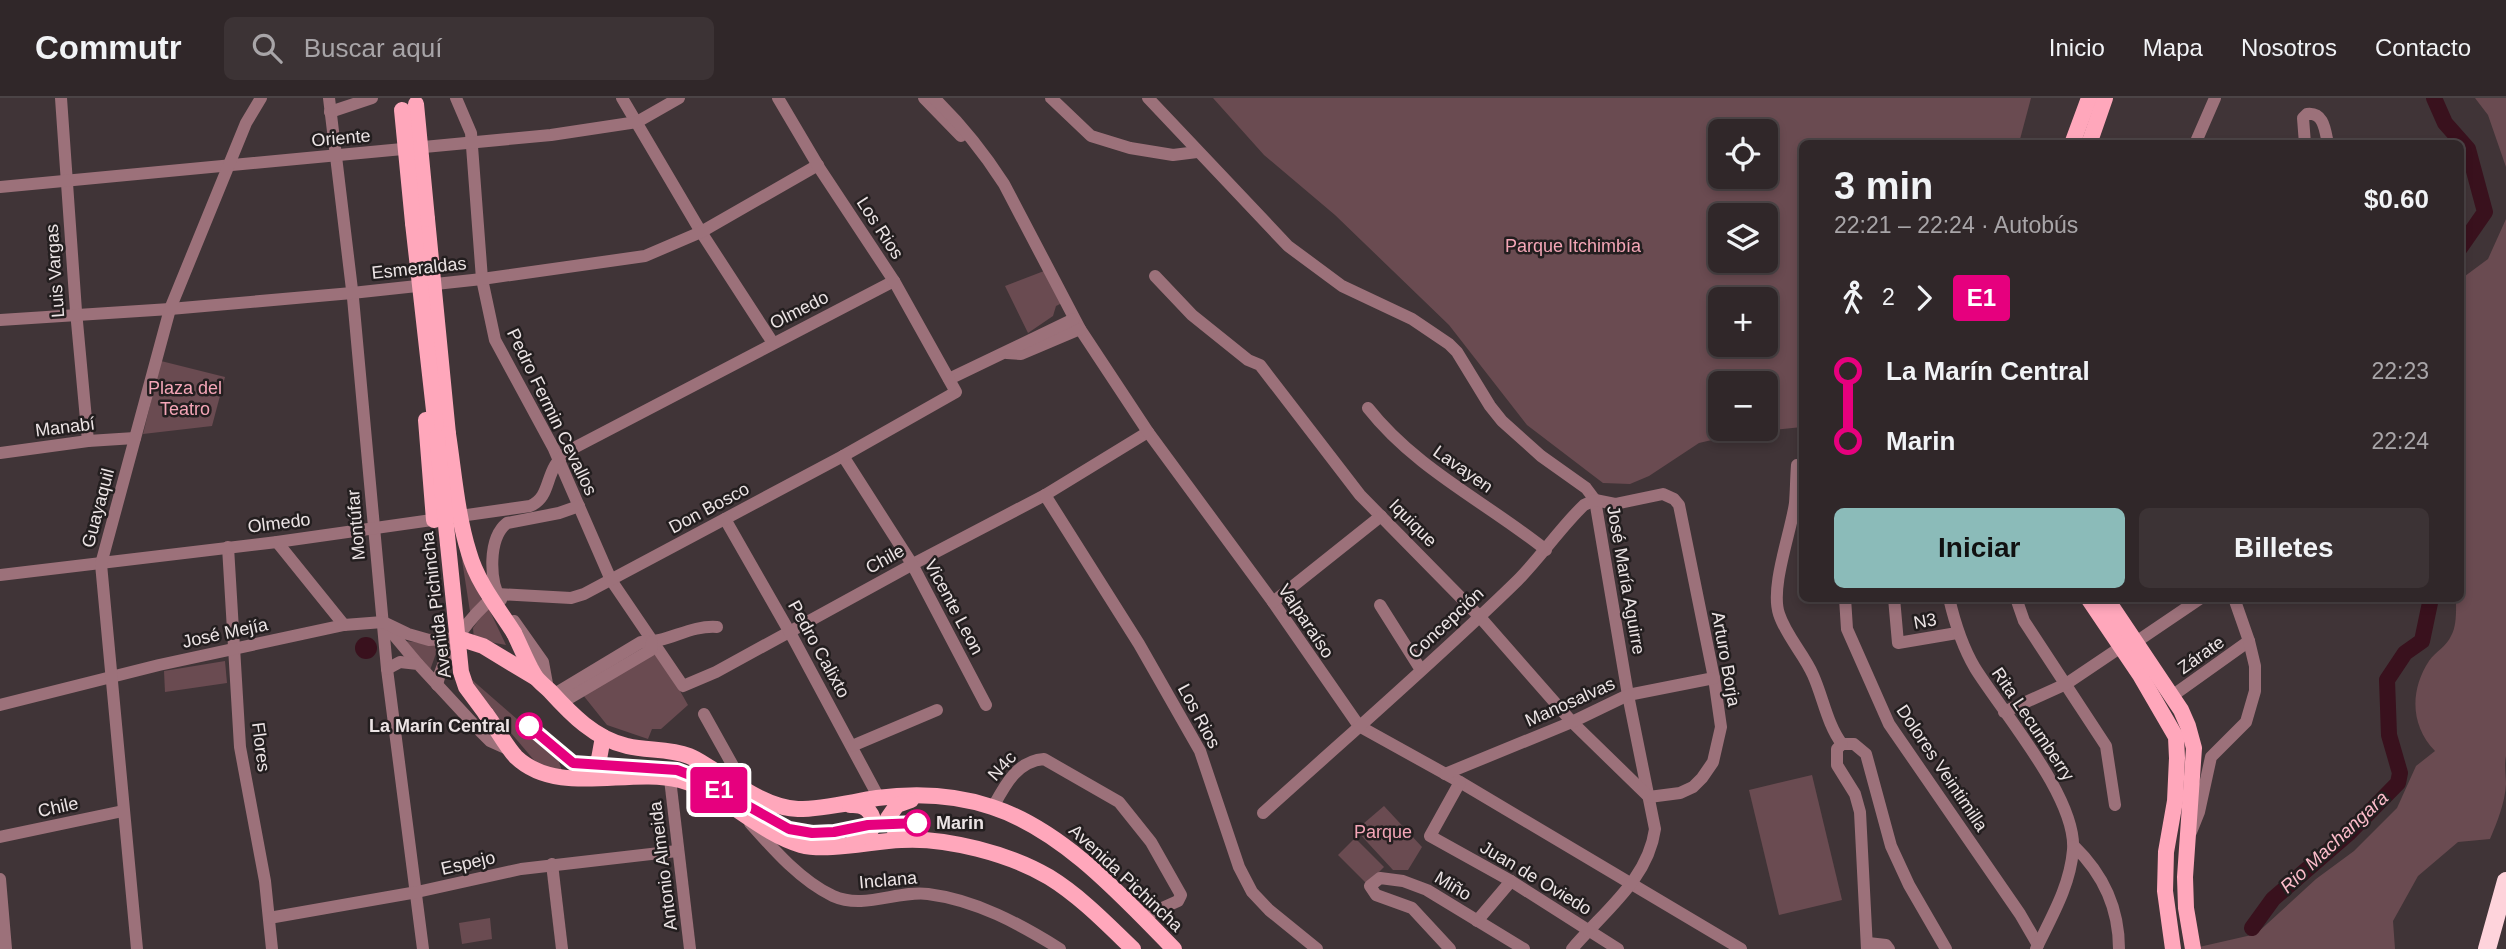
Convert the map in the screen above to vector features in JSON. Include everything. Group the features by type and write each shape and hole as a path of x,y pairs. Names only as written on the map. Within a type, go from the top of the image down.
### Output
{"highway":[{"path":"2487,949 2506,881"}],"main road":[{"path":"2073,140 2089,98"},
{"path":"2090,140 2105,98"},
{"name":"Avenida Pichincha","path":"409,102 442,435 461,672 466,687 500,732 510,750 540,773 558,777 650,776 690,784 769,830 804,846 916,839 973,849 1012,860 1050,877 1094,912 1133,949"},
{"name":"Avenida Pichincha","path":"427,285 433,409 442,435 469,554 484,586 550,691 589,728 603,737 628,746 670,750 691,756 727,779 786,807 799,809 844,805 879,798 927,796 954,798 993,807 1044,830 1066,846 1174,949"},
{"path":"433,409 425,422 434,520"},
{"path":"2091,602 2172,696 2188,726 2194,748 2185,877 2186,908 2193,949"},
{"path":"2108,602 2176,737 2175,802 2166,852 2165,891 2174,949"},
{"path":"458,638 483,646 550,691"},
{"path":"584,777 599,759 603,737"},
{"path":"916,839 895,830 888,818 897,804 927,796"},
{"path":"844,805 859,804 866,808 872,814 874,824 863,837 848,845"}],"street":[{"name":"Luis Vargas","path":"61,98 88,441"},
{"name":"Guayaquil","path":"137,949 101,564 170,309 246,123 261,98"},
{"name":"Montúfar","path":"329,98 352,293 387,669 423,949"},
{"path":"330,112 372,98"},
{"name":"Pedro Fermin Cevallos","path":"456,98 471,133 482,279 495,340 558,457 611,580 652,642"},
{"path":"622,98 701,232 773,343"},
{"name":"Oriente","path":"0,187 551,135 638,122 679,98"},
{"name":"Los Rios","path":"778,98 894,281 949,379"},
{"name":"Valparaíso","path":"924,98 990,162"},
{"name":"Valparaíso","path":"934,98 954,117 990,162 1077,324 1148,432 1273,602 1359,726 1460,782 1741,949"},
{"path":"1051,98 1091,136 1130,148 1173,155 1196,152"},
{"name":"José María Aguirre","path":"1148,98 1196,152 1288,246 1314,268 1342,286 1412,319 1449,344 1502,421 1541,456 1586,488 1595,500 1628,695 1655,829 1651,847 1632,884 1572,949"},
{"path":"2197,140 2215,98"},
{"path":"2305,140 2303,118 2312,113 2318,115 2325,127 2327,140"},
{"name":"Esmeraldas","path":"0,320 352,293 482,279 645,256 701,232 818,165"},
{"name":"Iquique","path":"1155,276 1192,315 1248,360 1260,365 1360,495 1479,616 1572,722 1649,797"},
{"name":"Olmedo","path":"0,575 277,542 530,506 542,499 558,457 894,281"},
{"path":"949,379 1004,353 1021,354 1077,324"},
{"name":"Don Bosco","path":"497,594 571,598 584,594 843,456 956,392 949,379"},
{"name":"Lavayen","path":"1368,408 1382,425 1422,462 1499,514 1546,550"},
{"name":"Chile","path":"652,642 682,686 716,672 912,564 1045,495 1148,432"},
{"name":"Manabí","path":"0,453 88,441 135,438"},
{"name":"Vicente Leon","path":"843,456 912,564 986,705"},
{"path":"1797,465 1795,504 1778,585 1777,611 1805,656 1833,732 1842,744"},
{"path":"547,482 557,473 566,475"},
{"name":"Los Rios","path":"1045,495 1139,644 1200,751 1239,867 1252,892 1269,910 1317,949"},
{"name":"Arturo Borja","path":"1595,500 1615,504 1662,495 1670,496 1679,505 1714,678 1721,727 1713,762 1693,787 1680,793 1649,797"},
{"name":"Concepción","path":"1264,813 1422,670 1546,550 1581,507 1595,500"},
{"path":"579,506 559,513 507,523 496,537 494,554 497,594 543,662 550,691 641,642 652,642 703,626 717,627"},
{"path":"1273,602 1381,516"},
{"name":"Pedro Calixto","path":"725,519 790,632 879,798"},
{"path":"277,542 344,625"},
{"name":"Flores","path":"229,547 240,747 265,881 272,949"},
{"path":"437,685 447,654 483,606 497,594"},
{"name":"Dolores Veintimilla","path":"1845,602 1847,629 1889,724 2020,914 2037,947"},
{"name":"N3","path":"1894,602 1898,643 1957,633"},
{"name":"Rita Lecumberry","path":"1950,602 1957,633 1974,666 2062,799 2074,846 2069,878 2037,947"},
{"path":"2017,602 2024,621 2106,746 2115,805"},
{"path":"2004,712 2066,684 2195,602"},
{"path":"2188,842 2199,812 2211,757 2246,722 2255,691 2255,666 2235,602"},
{"path":"1380,605 1422,670"},
{"path":"383,621 408,634 429,640 458,638"},
{"path":"383,621 418,664 480,731 490,741 510,750"},
{"name":"José Mejía","path":"0,705 236,648 344,625 383,621"},
{"name":"Zárate","path":"2172,696 2249,641"},
{"path":"387,669 400,662 418,664"},
{"name":"Manosalvas","path":"1445,774 1572,722 1628,695 1714,678"},
{"path":"852,746 937,710"},
{"path":"704,714 733,766 727,779"},
{"path":"1889,949 1886,945 1867,946 1860,812 1855,794 1836,762 1837,749 1842,744 1854,744 1866,754 1891,846 1909,885 1946,949"},
{"name":"N4c","path":"993,807 1005,784 1021,767 1032,760 1044,759 1119,802 1168,869 1181,895 1178,901 1142,917"},
{"name":"Antonio Almeida","path":"670,779 690,949"},
{"name":"Juan de Oviedo","path":"1460,782 1430,836 1511,881 1618,949"},
{"name":"Chile","path":"0,837 123,811"},
{"name":"Inclana","path":"740,812 789,866 833,896 850,901 926,894 938,896 972,904 1023,926 1060,949"},
{"path":"2074,846 2104,882 2113,910 2119,949"},
{"name":"Espejo","path":"268,918 417,892 552,864 677,850"},
{"path":"552,864 562,949"},
{"name":"Miño","path":"1450,949 1412,908 1376,895 1370,886 1380,878 1403,881 1427,890 1524,949"},
{"path":"0,879 6,949"},
{"path":"1477,921 1511,881"}],"green space":[{"name":"Parque Itchimbía","path":"1213,98 2031,98 2020,140 1799,140 1799,427 1778,429 1778,371 1708,371 1708,441 1699,443 1649,476 1630,484 1603,483 1527,425 1449,325 1335,215 1264,155"},
{"path":"2475,98 2506,98 2506,167 2488,115"},
{"path":"2506,219 2506,784 2490,839 2458,842 2418,876 2393,921 2395,949 2199,949 2256,934 2316,879 2354,851 2397,808 2416,766 2435,751 2417,719 2416,695 2429,661 2447,643 2453,632 2456,602 2464,602 2464,277 2488,259"},
{"path":"1044,271 1062,303 1056,306 1053,316 1028,333 1005,286"},
{"name":"Plaza del Teatro","path":"161,361 225,377 212,426 143,434"},
{"path":"460,547 482,601 471,618"},
{"path":"488,607 506,645 474,639 473,628"},
{"path":"405,641 439,645 429,673"},
{"path":"658,652 688,705 661,729 652,729 648,739 607,725 583,695"},
{"path":"225,661 227,683 165,692 164,671"},
{"path":"471,679 556,753 563,774 539,766 470,685"},
{"path":"1812,775 1842,900 1779,915 1749,790"},
{"name":"Parque","path":"1384,806 1422,847 1408,870 1393,870 1356,830"},
{"path":"1355,838 1384,867 1367,884 1338,855"},
{"path":"490,918 492,939 462,944 459,923"}],"shaded area":[{"path":"366,637 374,640 377,648 374,656 366,659 358,656 355,648 358,640"}],"waterway":[{"name":"Rio Machangara","path":"2434,98 2445,123 2460,140"},
{"name":"Rio Machangara","path":"2464,144 2468,149 2485,212 2464,242"},
{"name":"Rio Machangara","path":"2252,928 2273,899 2349,833 2398,783 2400,773 2389,735 2387,680 2405,653 2422,641 2430,602"}],"bus line":[{"name":"E1","path":"529,726 573,763 677,770 698,778 789,829 812,833 834,832 868,825 917,823"}],"place":[{"name":"La Marín Central","path":"529,726"},
{"name":"Marin","path":"917,823"}]}
